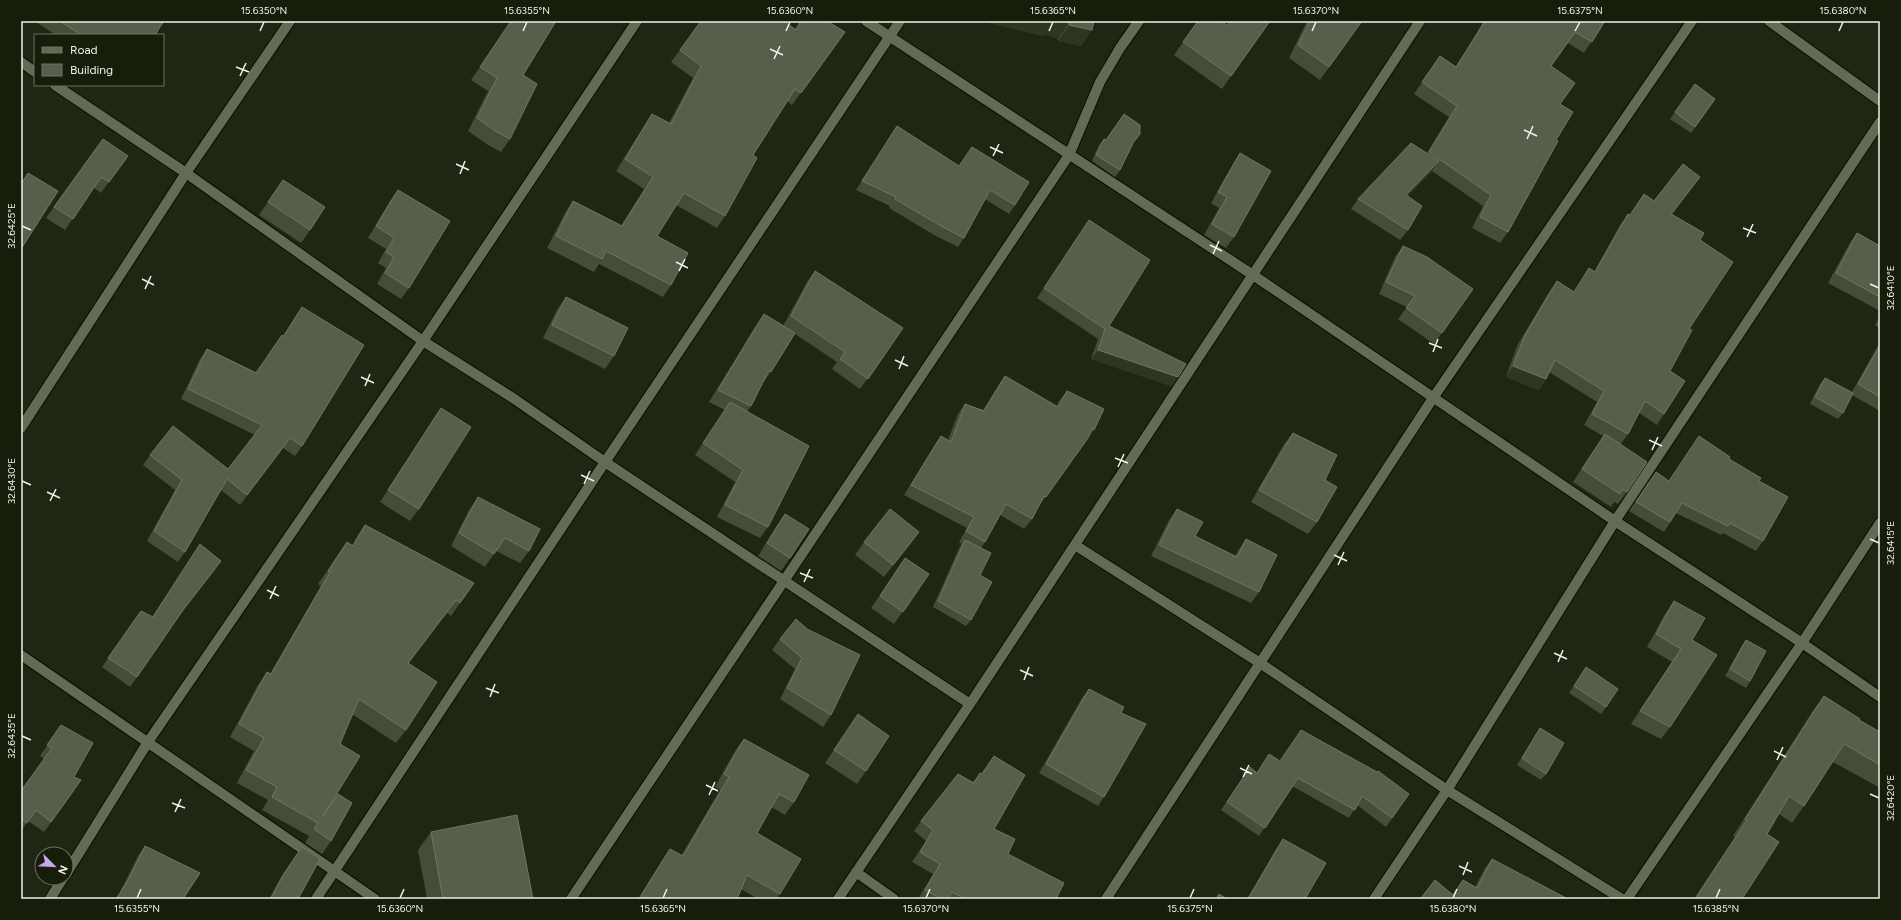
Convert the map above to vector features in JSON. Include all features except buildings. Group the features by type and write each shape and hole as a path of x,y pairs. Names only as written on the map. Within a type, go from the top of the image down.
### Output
{"street":[{"path":"21,428 186,173 290,21"},
{"path":"74,861 148,742 423,342 636,21"},
{"path":"866,21 1253,275 1615,521 1802,643 1880,697"},
{"path":"316,899 605,462 900,21"},
{"path":"571,899 786,580 1069,155 1100,82 1120,48 1139,21"},
{"path":"838,899 970,704 1420,21"},
{"path":"1106,899 1433,398 1692,21"},
{"path":"1769,21 1880,101"},
{"path":"21,62 34,71"},
{"path":"56,86 186,173 423,342 513,398 605,462 786,580 970,704"},
{"path":"1374,899 1447,790 1615,521 1880,122"},
{"path":"1627,899 1802,643 1880,523"},
{"path":"1075,545 1260,663 1447,790 1622,899"},
{"path":"21,655 375,899"},
{"path":"856,872 894,899"},
{"path":"50,899 58,886"}]}
